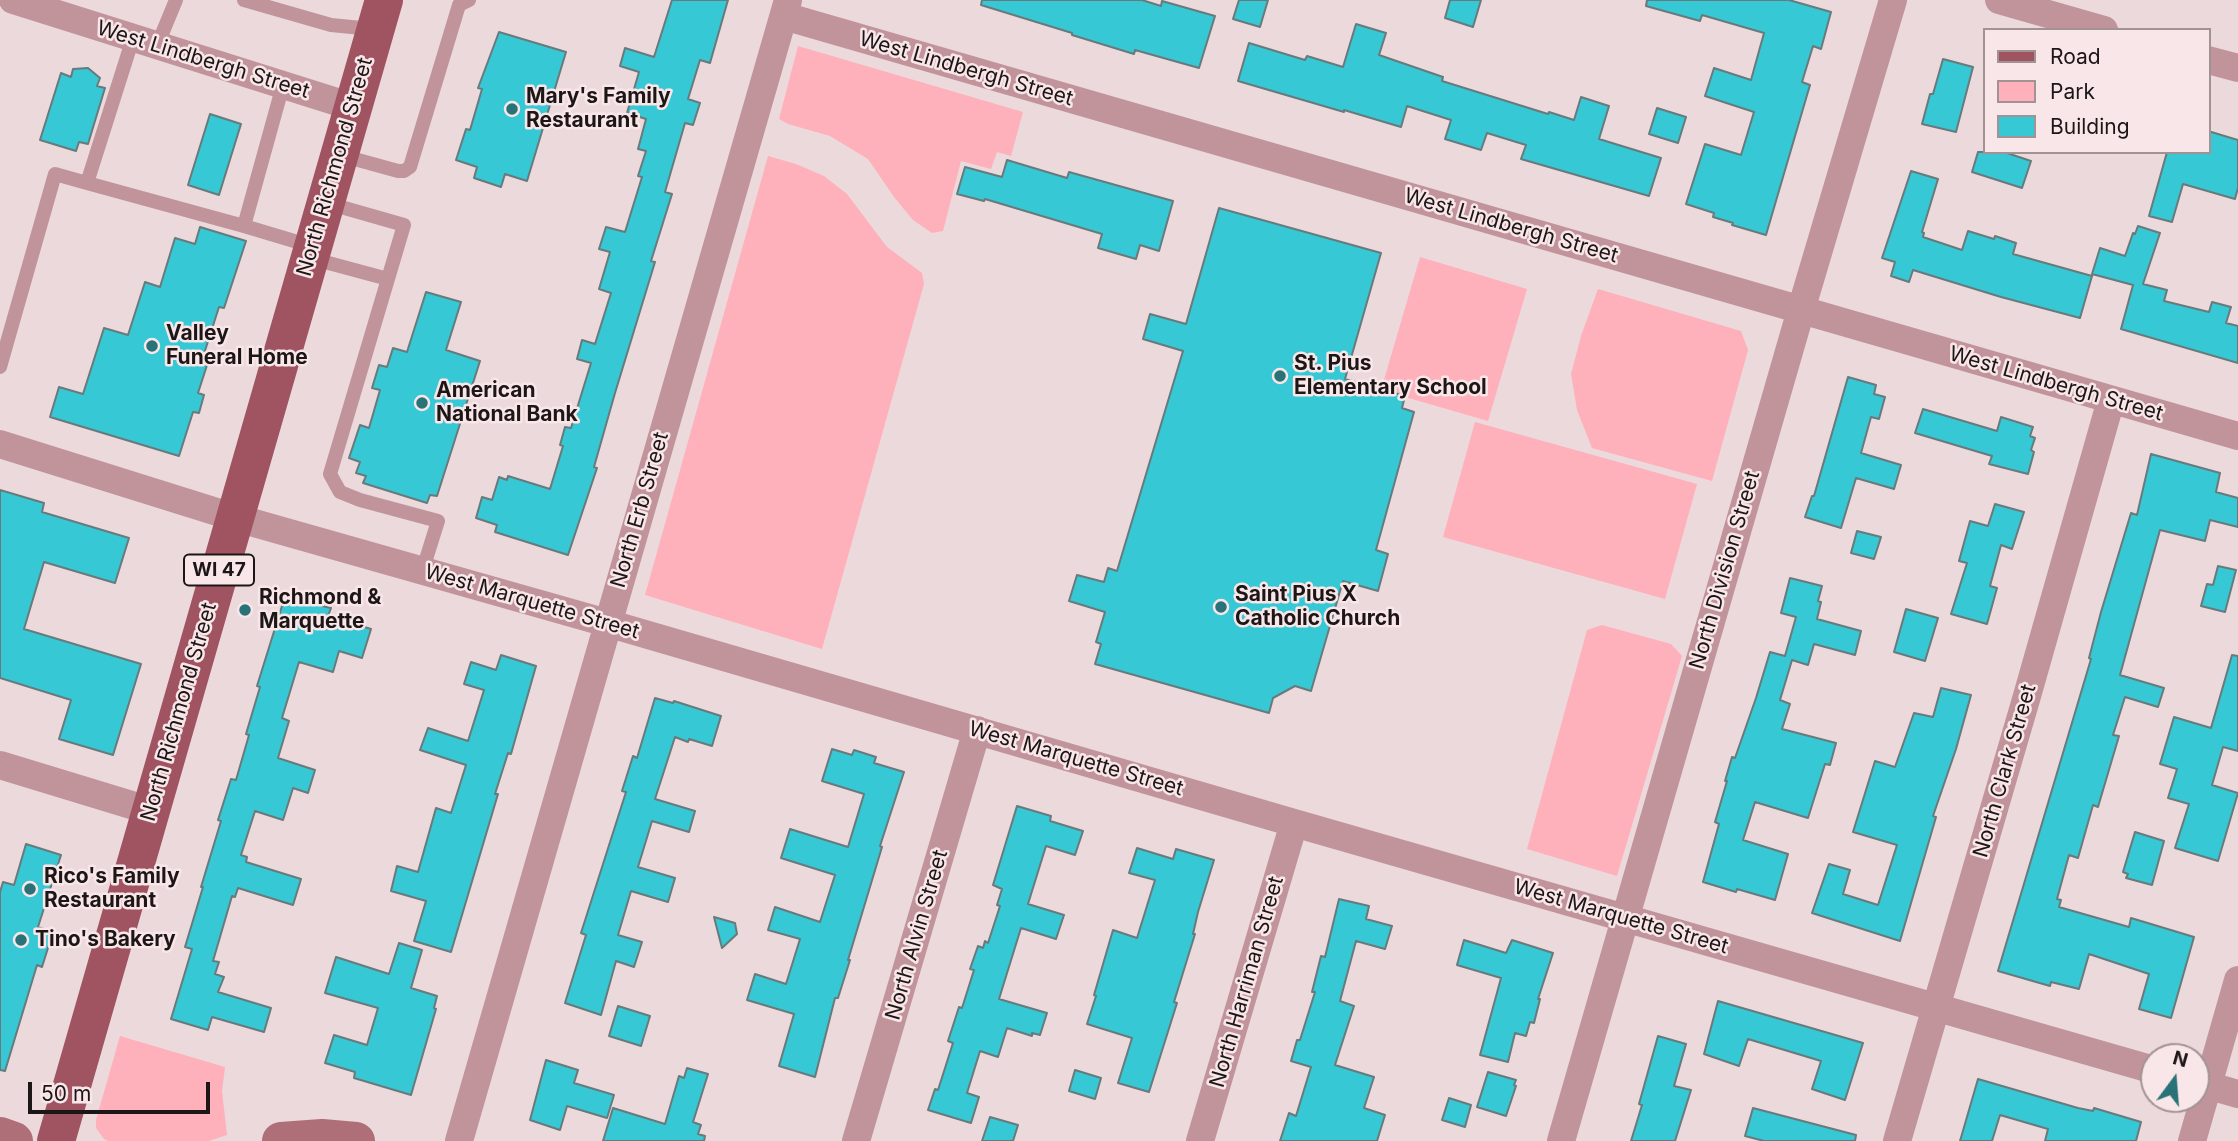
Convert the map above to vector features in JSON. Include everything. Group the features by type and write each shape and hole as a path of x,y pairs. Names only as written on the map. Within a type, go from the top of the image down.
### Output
{"main road":[{"name":"North Richmond Street","path":"56,1141 379,15"}],"street":[{"name":"West Lindbergh Street","path":"13,0 353,107"},
{"name":"North Division Street","path":"1561,1141 1893,0"},
{"path":"1999,0 2097,28"},
{"name":"West Lindbergh Street","path":"786,8 1801,310 2238,436"},
{"name":"North Erb Street","path":"459,1141 786,8"},
{"path":"2210,61 2238,68"},
{"name":"North Clark Street","path":"1898,1141 2111,400"},
{"name":"West Marquette Street","path":"0,444 233,517 422,572 607,623 2140,1066"},
{"name":"North Alvin Street","path":"856,1141 977,730"},
{"path":"0,765 151,811"},
{"name":"North Harriman Street","path":"1200,1141 1294,823"},
{"path":"2210,1060 2238,980"},
{"path":"2210,1085 2238,1094"},
{"path":"2192,1141 2197,1113"},
{"path":"0,1136 14,1141"},
{"path":"281,1141 322,1138 356,1141"}],"lane":[{"path":"87,183 145,42 176,0"},
{"path":"244,0 331,25 379,15"},
{"path":"339,155 397,171 410,167 464,2 444,0"},
{"path":"244,226 283,85"},
{"path":"0,367 55,174 244,226 388,279"},
{"path":"325,203 404,225 330,474 340,492 438,521 422,572"}],"green space":[{"path":"798,46 1023,112 1011,156 997,152 991,169 961,161 943,231 932,233 913,220 868,159 830,136 779,119"},
{"path":"768,156 824,176 847,194 887,247 922,273 924,284 822,649 645,595"},
{"path":"1420,257 1527,289 1488,421 1381,390"},
{"path":"1598,289 1741,331 1748,350 1712,481 1592,448 1577,410 1571,374"},
{"path":"1475,422 1697,484 1665,599 1443,537"},
{"path":"1602,625 1671,644 1682,656 1617,876 1527,849 1587,630"},
{"path":"120,1036 225,1067 222,1091 227,1135 209,1141 104,1139 96,1128 96,1120"}],"building":[{"path":"672,0 728,0 710,63 700,60 688,99 700,103 693,125 685,123 665,192 672,194 651,261 655,262 594,467 597,468 568,555 495,532 497,525 476,518 482,497 492,500 499,477 507,480 508,476 550,489 563,446 560,445 565,427 571,428 591,363 577,359 582,340 595,344 611,293 599,289 610,252 599,249 606,227 625,232 642,177 638,176 646,151 638,149 646,119 627,113 639,72 620,66 625,48 654,57"},
{"path":"982,0 1142,0 1161,6 1162,1 1215,16 1199,68 1135,50 1134,54 1072,35 981,5"},
{"path":"1239,0 1268,0 1260,27 1233,19"},
{"path":"1450,0 1481,0 1473,27 1445,18"},
{"path":"1647,0 1789,0 1831,12 1821,49 1813,46 1802,82 1810,85 1766,235 1732,225 1733,223 1713,217 1714,213 1686,204 1705,144 1741,155 1754,112 1705,96 1714,68 1751,80 1764,33 1702,15 1700,21 1646,6"},
{"path":"1356,24 1386,33 1379,55 1443,77 1442,81 1574,120 1581,97 1609,106 1599,139 1661,158 1649,196 1521,159 1526,145 1487,133 1481,150 1445,139 1451,120 1407,106 1401,127 1238,81 1249,43 1305,60 1307,56 1343,67"},
{"name":"Mary's Family Restaurant","path":"499,32 566,52 527,181 505,174 501,187 474,178 477,167 456,160 466,129 470,130 482,89 478,88"},
{"path":"1943,59 1973,67 1956,132 1922,124"},
{"path":"88,68 100,78 97,86 105,88 88,144 79,142 76,151 40,140 61,73 71,77 73,69"},
{"path":"1657,108 1686,117 1678,143 1649,134"},
{"path":"210,114 241,124 219,195 188,185"},
{"path":"2210,132 2238,140 2238,188 2235,199 2183,184 2172,222 2149,216 2166,154 2210,154"},
{"path":"1978,152 2010,154 2031,161 2022,188 1972,172"},
{"path":"1007,160 1067,178 1069,172 1173,201 1159,251 1140,245 1136,259 1098,248 1102,234 985,199 984,201 957,194 965,167 1002,177"},
{"path":"1911,171 1938,179 1922,232 1923,237 1962,250 1968,231 1994,239 1995,236 2016,243 2013,254 2092,276 2080,318 1913,270 1909,282 1891,276 1895,262 1882,258"},
{"path":"1219,208 1381,253 1345,379 1405,396 1402,408 1414,412 1376,550 1388,554 1378,591 1343,581 1311,691 1295,686 1273,698 1269,713 1095,664 1101,644 1096,642 1105,612 1069,601 1077,575 1104,582 1108,568 1117,571 1183,351 1143,339 1150,314 1186,324"},
{"path":"2138,226 2160,233 2143,284 2167,290 2164,301 2209,312 2212,302 2231,307 2226,323 2238,326 2238,363 2121,329 2133,285 2092,274 2100,248 2125,256"},
{"name":"Valley Funeral Home","path":"200,227 246,241 224,308 219,307 203,357 209,359 198,393 204,395 199,413 193,412 179,456 50,417 59,387 83,394 104,328 128,335 145,282 160,287 175,238 195,244"},
{"name":"American National Bank","path":"426,292 461,302 446,350 480,361 437,496 430,495 427,503 363,483 366,476 356,473 360,462 349,458 360,425 369,428 380,390 372,388 379,365 387,367 393,348 407,352"},
{"path":"1848,377 1876,385 1874,394 1885,397 1879,419 1871,417 1861,453 1901,465 1894,489 1856,478 1841,528 1805,517 1814,496"},
{"path":"1923,409 1997,431 2001,417 2033,427 2030,436 2035,438 2031,450 2034,452 2028,474 1989,464 1992,456 1915,433"},
{"path":"2151,454 2220,473 2216,492 2238,498 2238,527 2210,520 2205,541 2160,530 2120,675 2164,688 2158,707 2125,697 2113,735 2119,736 2098,807 2093,805 2078,858 2069,855 2057,899 2061,900 2059,907 2129,927 2131,918 2194,937 2171,1018 2139,1009 2149,974 2089,954 2079,989 2051,982 2050,986 1998,971 2091,659 2089,658 2101,612 2131,513 2137,515"},
{"path":"0,490 44,503 42,512 129,538 115,583 44,562 24,629 141,664 113,755 59,739 71,700 0,678"},
{"path":"1995,504 2024,512 2012,549 2001,545 1990,586 1997,588 1987,624 1951,614 1967,563 1959,561 1970,521 1988,526"},
{"path":"1857,531 1881,537 1874,559 1851,553"},
{"path":"2218,566 2236,570 2225,612 2201,606 2207,584 2213,585"},
{"path":"1790,578 1822,586 1817,619 1861,631 1855,655 1814,644 1808,665 1792,660 1780,700 1790,704 1782,729 1836,743 1830,765 1825,764 1808,818 1755,802 1743,840 1788,854 1775,900 1703,882 1719,824 1715,822 1725,781 1770,652 1785,656 1796,617 1781,613"},
{"path":"286,593 331,608 328,616 371,629 362,658 339,651 333,672 299,662 282,718 289,721 278,758 315,770 308,793 293,788 283,820 255,811 241,855 247,857 246,862 301,879 293,905 238,888 235,897 232,896 213,961 219,962 215,974 224,977 218,992 271,1008 264,1032 212,1017 208,1030 171,1019 192,949 185,947 221,821 218,820 231,779 236,780 260,687 257,686"},
{"path":"1906,609 1938,618 1925,661 1894,652"},
{"path":"501,655 536,666 511,754 508,753 495,794 498,794 451,952 414,941 426,901 391,891 397,866 418,872 436,808 451,813 466,765 420,750 428,728 468,741 484,690 464,684 471,662 496,670"},
{"path":"2232,655 2238,656 2238,751 2223,747 2212,785 2238,793 2218,861 2175,848 2189,804 2168,798 2177,769 2160,764 2174,717 2211,728"},
{"path":"1941,688 1971,695 1933,816 1936,817 1900,941 1812,913 1829,864 1850,870 1843,894 1878,905 1897,845 1853,832 1875,761 1895,767 1914,713 1933,717"},
{"path":"655,698 673,703 674,701 721,716 712,746 675,737 655,799 695,811 689,832 652,821 638,867 675,878 668,902 631,891 618,935 642,942 634,967 616,961 601,1015 565,1003 586,935 581,933 626,792 622,791 633,756 637,758"},
{"path":"832,749 852,755 854,750 876,757 874,763 904,772 880,846 882,847 850,960 838,998 835,998 815,1077 779,1066 794,1014 747,1000 755,974 786,984 800,939 768,930 775,907 820,922 835,875 781,858 790,829 848,847 864,794 822,781"},
{"path":"1017,806 1051,816 1050,821 1083,831 1075,855 1046,846 1028,904 1064,915 1056,939 1021,928 999,999 1047,1013 1040,1035 1032,1033 1032,1036 1007,1028 998,1057 980,1051 967,1093 979,1097 971,1123 928,1110 935,1089 938,1090 953,1043 948,1041 974,970 970,969 978,946 983,948 985,941 988,943 1000,906 997,905 1002,889 993,885"},
{"path":"2135,832 2164,841 2152,885 2126,878 2128,874 2123,872"},
{"path":"26,844 61,855 38,927 53,932 42,967 37,965 5,1071 0,1070 0,892 3,882 14,885"},
{"path":"1137,848 1173,859 1176,849 1214,860 1174,1002 1177,1003 1149,1092 1118,1083 1132,1038 1087,1024 1113,930 1137,938 1155,880 1129,873"},
{"path":"1339,899 1369,906 1366,919 1392,926 1385,949 1356,941 1340,1001 1354,1006 1335,1065 1374,1077 1364,1108 1385,1115 1377,1141 1280,1141 1289,1113 1296,1116 1311,1067 1291,1061 1315,992 1312,992 1321,956 1325,957"},
{"path":"714,917 735,923 737,934 722,948"},
{"path":"1464,940 1506,953 1512,940 1553,953 1538,999 1534,1023 1530,1022 1526,1036 1515,1033 1508,1062 1480,1055 1501,978 1457,965"},
{"path":"399,943 422,950 411,988 437,996 436,1009 411,1095 354,1078 355,1072 325,1063 334,1035 367,1045 378,1008 325,993 336,957 389,974"},
{"path":"1718,1001 1863,1043 1845,1100 1812,1089 1821,1061 1748,1039 1739,1066 1704,1054"},
{"path":"618,1006 650,1016 641,1046 609,1036"},
{"path":"1658,1036 1686,1044 1674,1086 1691,1090 1675,1141 1631,1141 1642,1105 1639,1104"},
{"path":"546,1060 578,1070 574,1083 614,1095 607,1118 567,1106 560,1130 530,1120"},
{"path":"687,1068 708,1074 693,1122 701,1125 698,1134 705,1136 704,1141 603,1141 613,1108 665,1124 679,1076 684,1078"},
{"path":"1075,1070 1101,1078 1095,1099 1069,1091"},
{"path":"1488,1072 1516,1080 1506,1116 1477,1107"},
{"path":"1978,1079 2078,1108 2093,1111 2094,1108 2141,1122 2136,1141 2045,1141 2048,1129 2000,1115 1992,1141 1960,1141"},
{"path":"1449,1098 1471,1105 1465,1127 1442,1120"},
{"path":"1753,1108 1856,1135 1855,1141 1764,1141 1745,1136"},
{"path":"990,1117 1018,1125 1013,1141 982,1141"}],"place":[{"name":"Mary's Family Restaurant","path":"512,109"},
{"name":"Valley Funeral Home","path":"152,346"},
{"name":"St. Pius Elementary School","path":"1280,376"},
{"name":"American National Bank","path":"422,403"},
{"name":"Saint Pius X Catholic Church","path":"1221,607"},
{"name":"Richmond & Marquette","path":"245,610"},
{"name":"Rico's Family Restaurant","path":"30,889"},
{"name":"Tino's Bakery","path":"21,940"}]}
